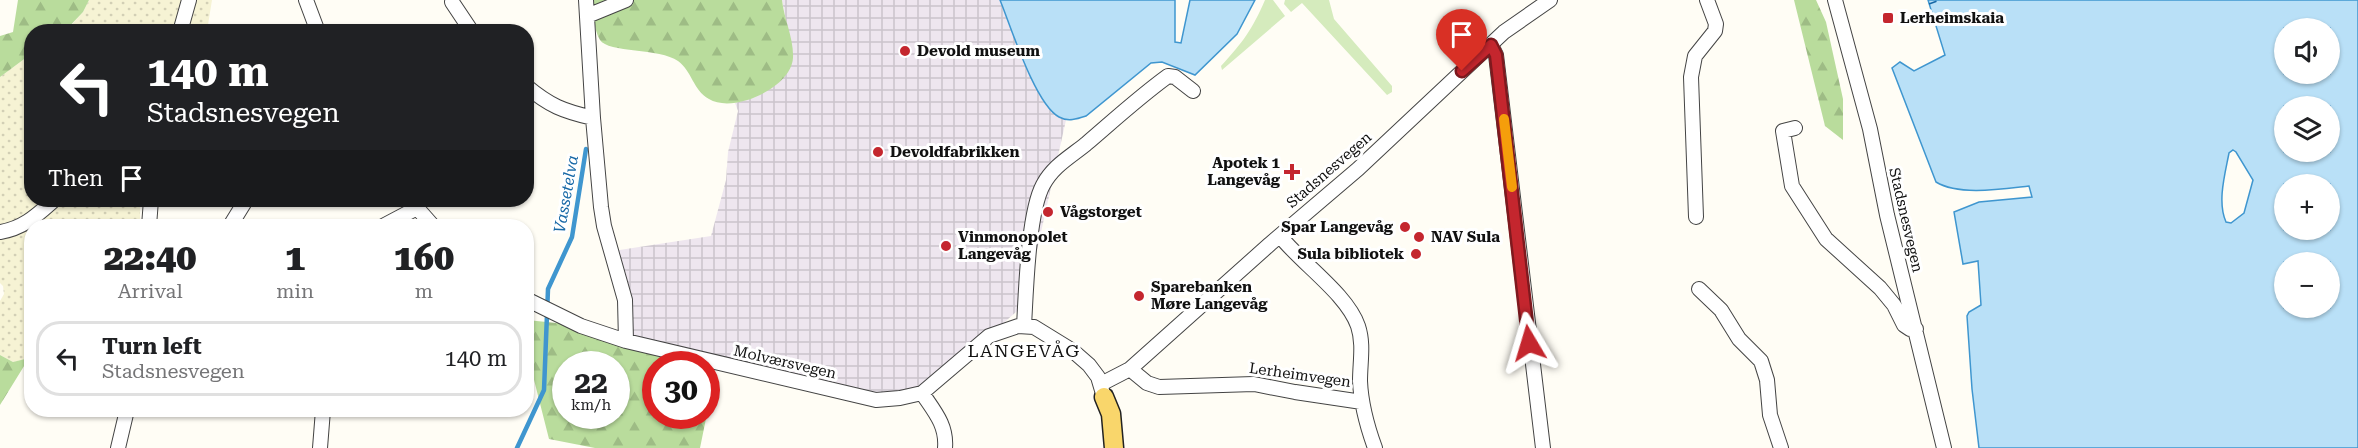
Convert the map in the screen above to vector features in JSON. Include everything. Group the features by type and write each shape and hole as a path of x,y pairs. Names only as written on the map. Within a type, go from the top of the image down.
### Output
{"main road":[{"path":"1102,390 1102,416 1108,448"},
{"path":"1102,390 1111,414 1114,448"}],"street":[{"path":"182,24 189,0"},
{"path":"306,0 315,24"},
{"path":"586,0 593,118 604,226 625,300 626,341"},
{"path":"587,16 626,0"},
{"name":"Stadsnesvegen","path":"1102,390 1130,369 1358,169 1504,32 1549,0"},
{"path":"1696,217 1691,77 1695,56 1715,31 1716,24 1707,0"},
{"name":"Stadsnesvegen","path":"1835,0 1869,129 1887,215 1944,448"},
{"path":"452,2 467,24"},
{"path":"1491,45 1496,55 1543,448"},
{"path":"1102,390 1089,365 1073,351 1034,327 1024,327 1032,232 1039,195 1043,183 1059,163 1168,76 1175,77 1193,91"},
{"path":"534,92 557,108 593,118"},
{"path":"1795,128 1783,131 1792,186 1826,239 1880,288 1894,305 1904,326 1916,329"},
{"path":"30,219 45,207"},
{"path":"393,219 409,207"},
{"path":"416,207 427,219"},
{"path":"0,232 24,224"},
{"path":"1280,236 1298,257 1325,282 1357,324 1362,342 1362,402 1375,448"},
{"path":"1699,289 1721,310 1739,339 1761,361 1767,380 1770,414 1781,448"},
{"name":"Molværsvegen","path":"534,303 581,326 626,341 876,400 922,393 989,336 1018,326 1024,327"},
{"name":"Lerheimvegen","path":"1130,369 1147,383 1159,387 1254,384 1362,402"},
{"path":"922,393 941,420 945,431 945,448"},
{"path":"117,448 125,417"},
{"path":"320,448 322,417"}],"shaded area":[{"path":"89,0 212,0 208,24 72,24 83,12"},
{"path":"782,0 1000,0 1040,96 1059,117 1066,120 1025,304 923,394 871,400 720,361 720,351 679,351 628,338 613,251 711,236 726,180 728,152 738,111 735,103 755,97 793,59"},
{"path":"24,59 24,207 140,207 140,219 24,219 24,360 13,362 0,355 0,301 4,294 0,283 0,77"}],"green space":[{"path":"18,0 89,0 83,12 72,24 24,24 24,59 0,77 0,36 13,32"},
{"path":"591,0 782,0 793,51 790,69 772,88 759,95 746,101 719,103 704,95 678,61 659,54 613,47 600,40 596,31"},
{"path":"1265,0 1273,0 1285,16 1222,70 1221,66 1256,20"},
{"path":"1285,0 1329,0 1334,19 1392,86 1392,92 1387,95 1302,3 1291,12 1284,4"},
{"path":"1794,0 1816,0 1826,22 1843,99 1843,140 1825,126"},
{"path":"534,321 595,327 671,351 642,351 642,429 704,429 700,448 595,448 549,439 534,380"},
{"path":"0,355 13,362 24,359 24,366 0,405"}],"water":[{"path":"1000,0 1175,0 1175,42 1181,43 1190,0 1255,0 1237,34 1195,75 1162,62 1151,63 1086,116 1069,120 1059,117 1041,97 1025,64"},
{"path":"1928,0 2358,0 2358,448 1979,448 1967,316 1969,312 1981,305 1978,261 1963,264 1954,212 1979,202 2032,197 2029,186 1968,190 1956,189 1936,182 1892,68 1900,62 1914,71 1945,55","holes":["2233,150 2253,180 2244,213 2231,223 2226,222 2222,206 2229,153"]}],"waterway":[{"name":"Vassetelva","path":"534,411 544,390 548,289 572,237 586,149"},
{"name":"Vassetelva","path":"517,448 531,417"}],"ferry route":[{"path":"1929,4 1940,0"}],"slow traffic":[{"path":"1504,119 1512,187"}],"place":[{"name":"Lerheimskaia","path":"1888,18"},
{"name":"Devold museum","path":"905,51"},
{"name":"Devoldfabrikken","path":"878,152"},
{"name":"Apotek 1 Langevåg","path":"1292,172"},
{"name":"Vågstorget","path":"1048,212"},
{"name":"Spar Langevåg","path":"1405,227"},
{"name":"NAV Sula","path":"1419,237"},
{"name":"Vinmonopolet Langevåg","path":"946,246"},
{"name":"Sula bibliotek","path":"1416,254"},
{"name":"Sparebanken Møre Langevåg","path":"1139,296"}],"district":[{"name":"LANGEVÅG","path":"1024,350"}],"route":[{"path":"1462,71 1491,45 1496,55 1529,343"}]}
